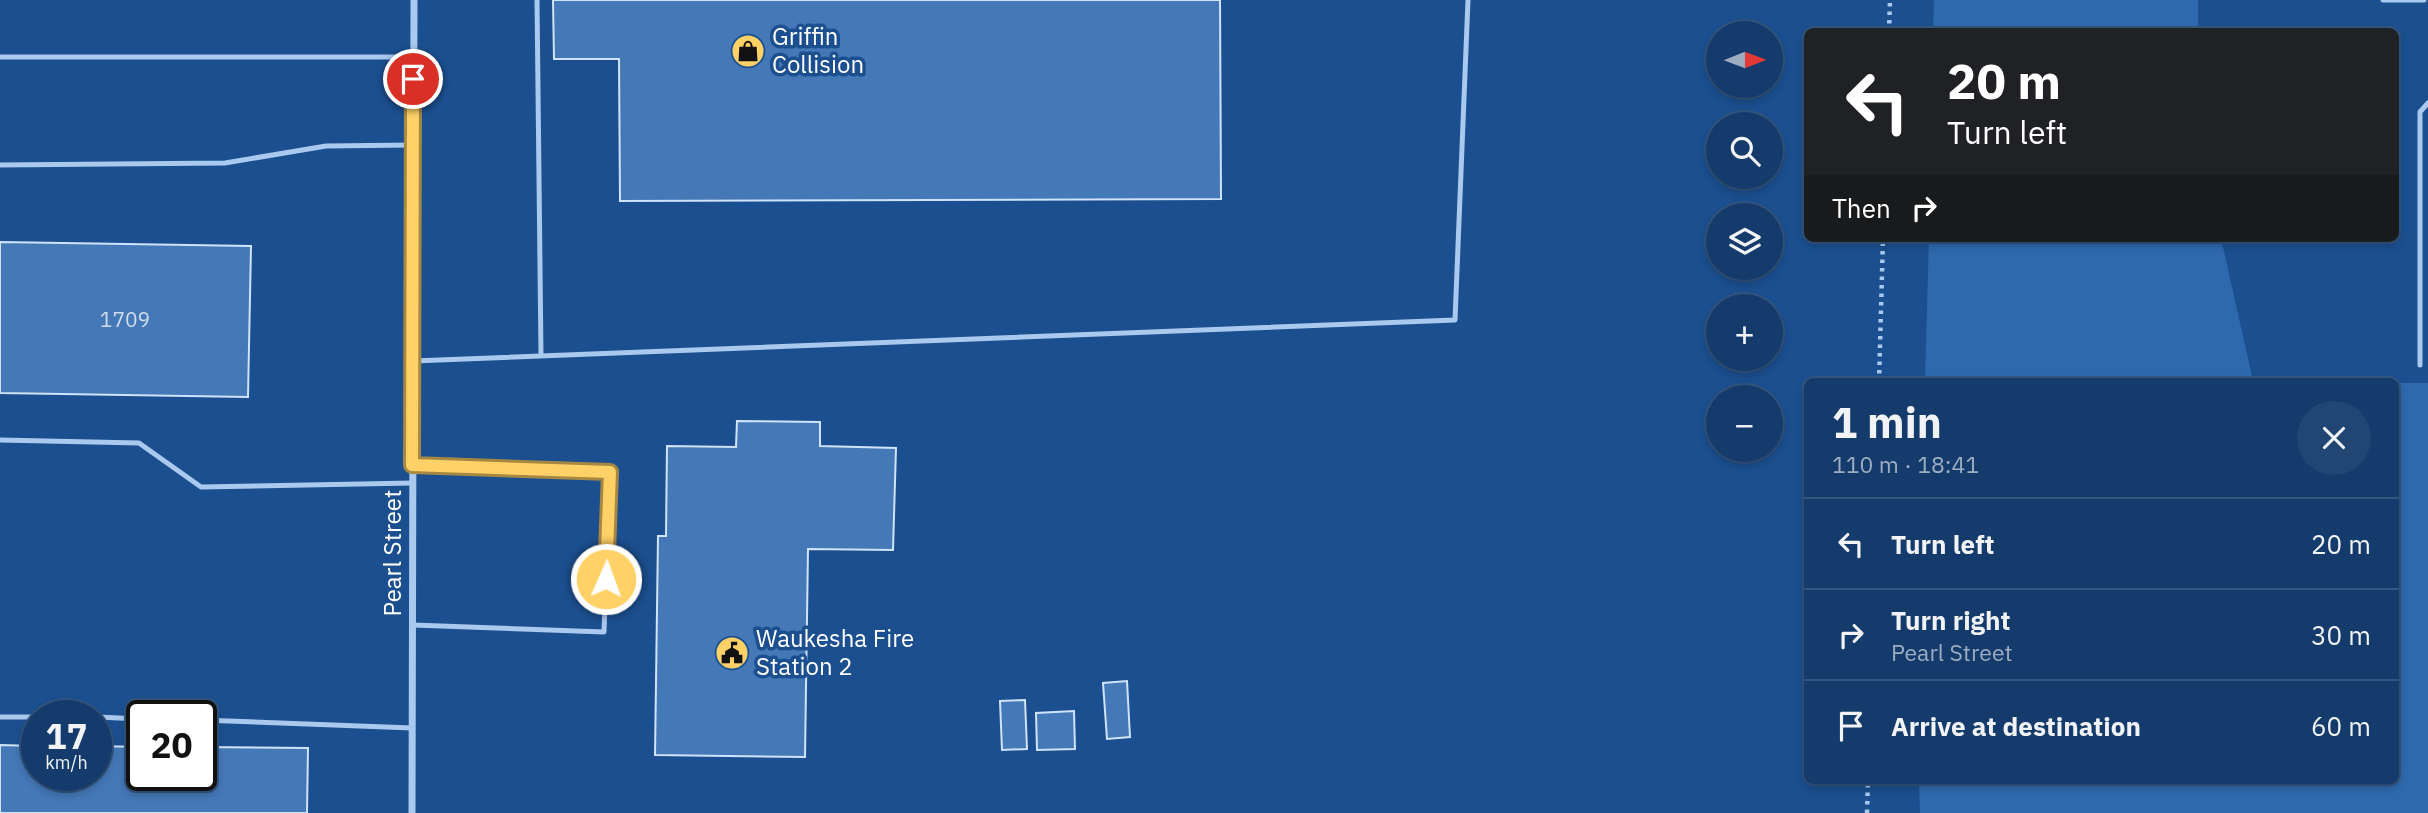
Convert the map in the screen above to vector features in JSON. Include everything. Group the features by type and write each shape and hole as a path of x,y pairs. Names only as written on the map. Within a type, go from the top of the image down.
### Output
{"street":[{"name":"Pearl Street","path":"412,813 414,0"}],"lane":[{"path":"537,0 541,355"},
{"path":"413,361 1455,320 1468,0"},
{"path":"2383,0 2424,0"},
{"path":"0,57 413,57"},
{"path":"2420,365 2420,112 2428,103"},
{"path":"0,165 225,163 326,146 413,145"},
{"path":"0,440 139,443 201,487 413,483"},
{"path":"412,465 610,472 604,632 412,625"},
{"path":"0,717 21,717"},
{"path":"217,721 412,728"}],"path":[{"path":"1889,28 1890,0"},
{"path":"1879,378 1883,242"},
{"path":"1867,813 1868,784"}],"shaded area":[{"path":"1934,0 2198,0 2198,28 1933,28"},
{"path":"1929,242 2222,242 2252,378 1925,378"},
{"path":"2399,383 2428,383 2428,813 1920,813 1919,784 2399,784"}],"building":[{"path":"553,0 1220,0 1221,199 620,201 619,59 554,59"},
{"path":"0,242 251,246 248,397 0,393"},
{"name":"Waukesha Fire Station 2","path":"737,421 820,422 820,446 896,448 893,550 808,549 805,757 655,755 658,536 666,536 667,446 736,447"},
{"path":"1127,681 1130,737 1107,739 1103,683"},
{"path":"1025,700 1027,749 1002,750 1000,701"},
{"path":"1074,711 1075,749 1037,750 1036,713"},
{"path":"0,745 21,746 21,791 112,791 112,746 126,747 126,791 217,791 217,747 308,748 307,813 0,813"}],"place":[{"name":"Griffin Collision","path":"748,51"},
{"name":"Waukesha Fire Station 2","path":"732,653"}],"route":[{"path":"413,79 412,465 610,472 606,579"}]}
